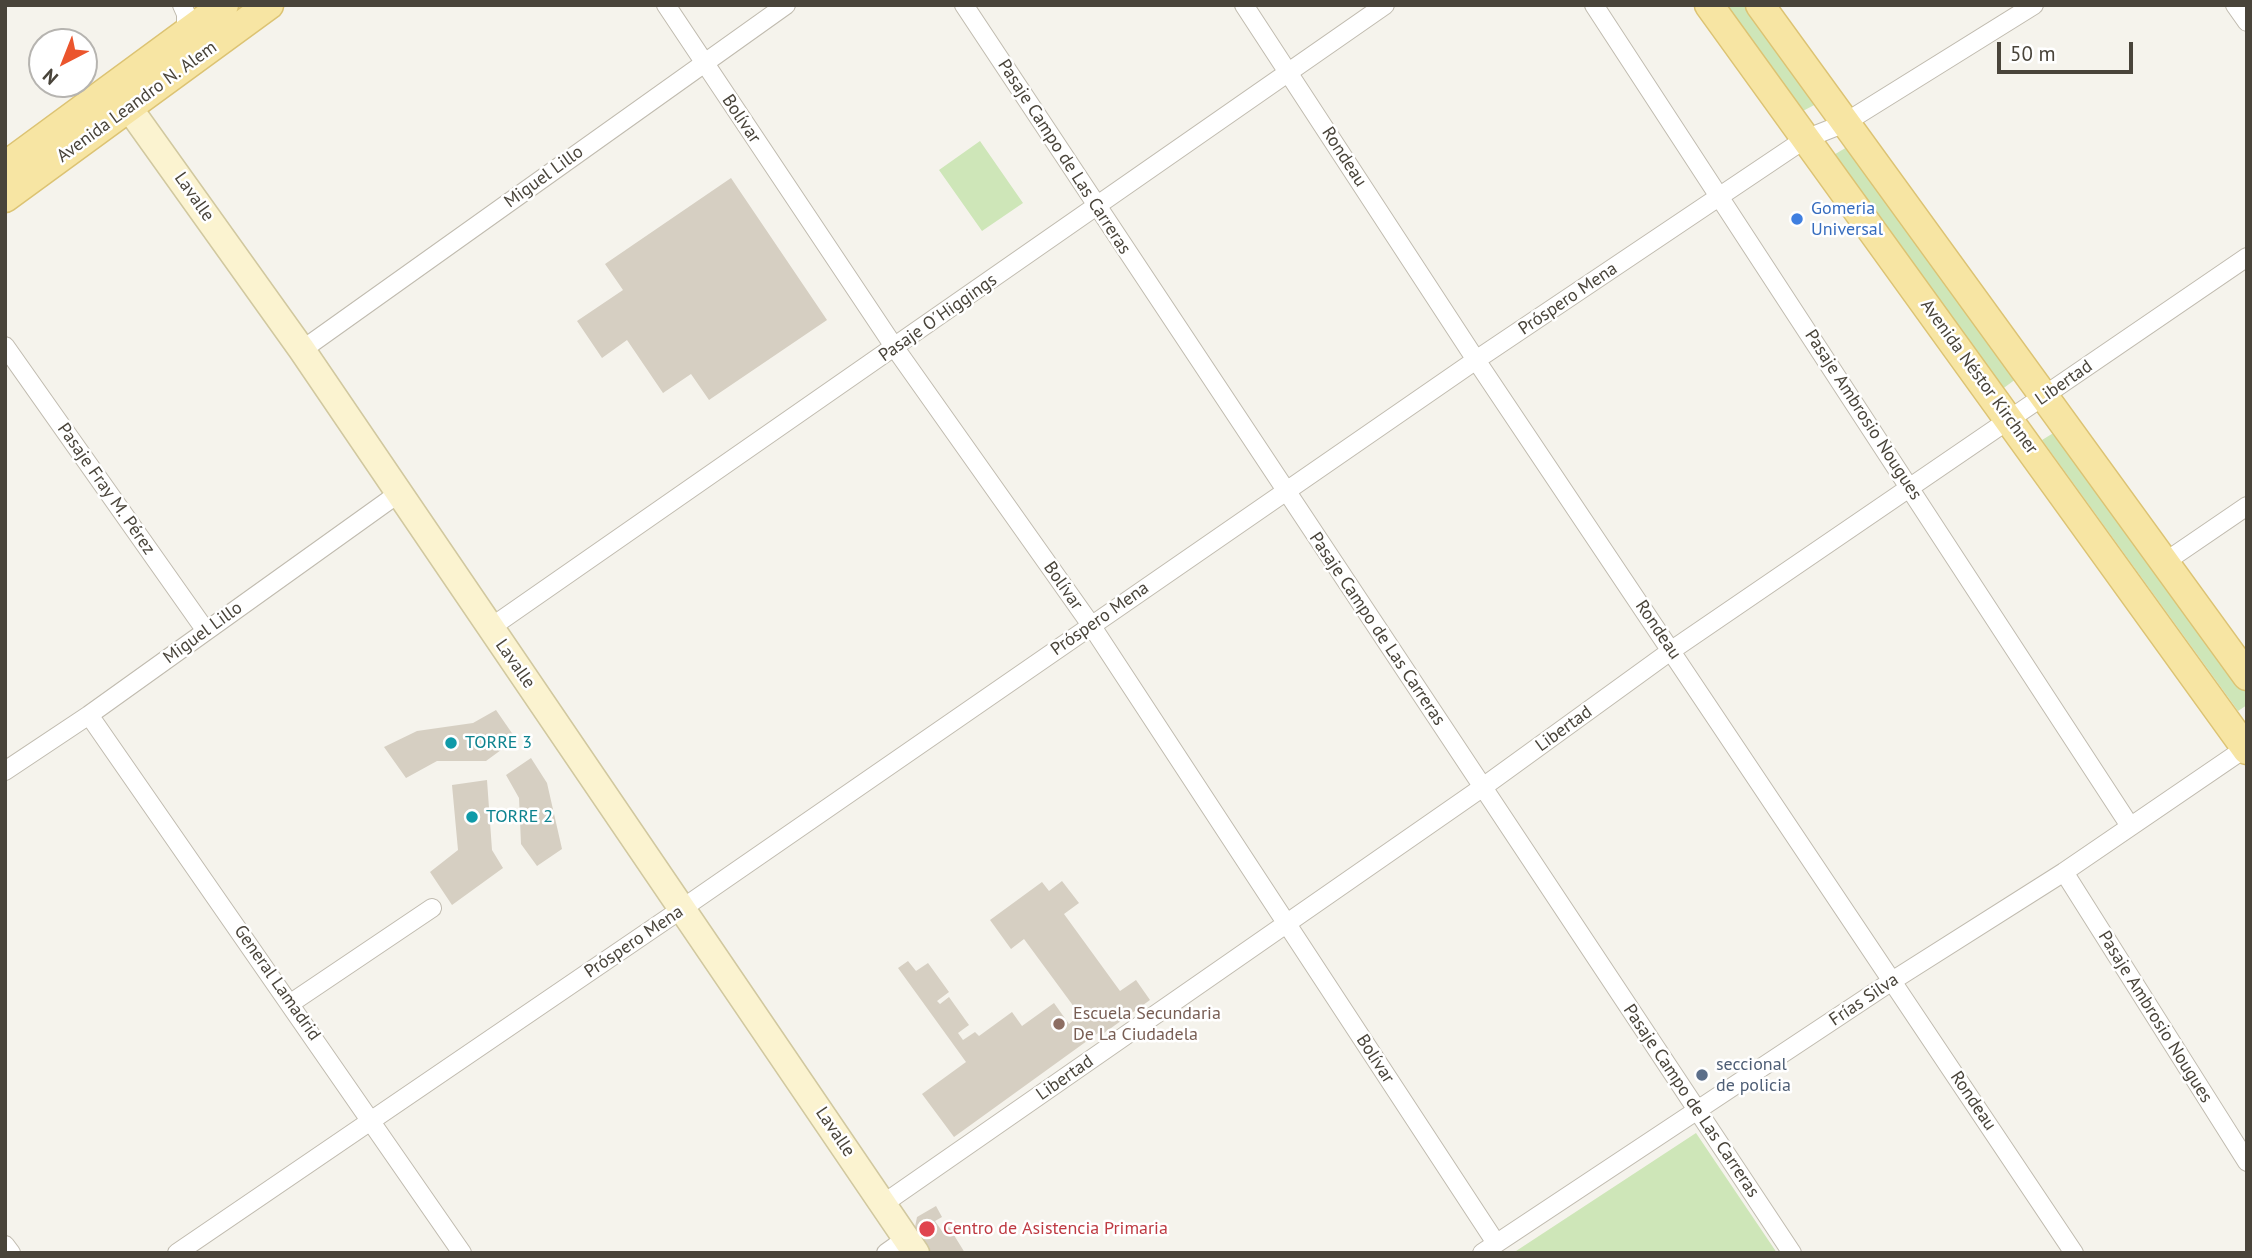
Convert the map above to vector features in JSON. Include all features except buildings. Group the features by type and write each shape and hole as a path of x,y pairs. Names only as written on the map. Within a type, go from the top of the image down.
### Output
{"main road":[{"name":"Avenida Leandro N. Alem","path":"5,166 224,5"},
{"name":"Avenida Leandro N. Alem","path":"5,198 270,5"},
{"name":"Avenida Néstor Kirchner","path":"1709,5 2246,748"},
{"path":"1760,5 1843,124 2045,396 2247,676"}],"street":[{"path":"181,71 186,34 183,5"},
{"name":"Bolívar","path":"666,5 895,348 1091,625 1286,925 1489,1248"},
{"name":"Miguel Lillo","path":"302,350 786,5"},
{"name":"Pasaje Campo de Las Carreras","path":"964,5 1792,1253"},
{"name":"Rondeau","path":"1244,5 1476,360 2074,1253"},
{"name":"Pasaje O´Higgings","path":"490,628 1290,74 1385,5"},
{"name":"Pasaje Ambrosio Nougues","path":"1594,5 2130,826"},
{"name":"Próspero Mena","path":"177,1253 683,908 1476,360 1805,139 1843,124 2034,5"},
{"path":"2235,5 2247,22"},
{"path":"94,101 129,108"},
{"name":"Lavalle","path":"129,108 302,350 683,908 883,1204 903,1248"},
{"name":"Libertad","path":"883,1204 1483,787 1672,650 2247,257"},
{"name":"Pasaje Fray M. Pérez","path":"5,346 206,632"},
{"name":"Miguel Lillo","path":"5,771 89,715 399,493"},
{"path":"2165,562 2247,506"},
{"name":"General Lamadrid","path":"89,715 462,1253"},
{"name":"Frías Silva","path":"1489,1248 1892,981 2064,872 2246,748"},
{"name":"Pasaje Ambrosio Nougues","path":"2064,872 2247,1162"},
{"path":"291,1003 432,908"},
{"path":"5,1245 11,1253"}],"green space":[{"path":"1726,5 1750,5 1818,103 1801,112"},
{"path":"980,141 1023,203 982,231 939,170"},
{"path":"1852,144 2020,376 2001,390 1832,156"},
{"path":"2060,429 2247,684 2247,705 2238,711 2042,440"},
{"path":"1696,1133 1777,1253 1513,1253"}],"place":[{"name":"Gomeria Universal","path":"1797,219"},
{"name":"TORRE 3","path":"451,743"},
{"name":"TORRE 2","path":"472,817"},
{"name":"Escuela Secundaria De La Ciudadela","path":"1059,1024"},
{"name":"seccional de policia","path":"1702,1075"},
{"name":"Centro de Asistencia Primaria","path":"927,1229"}]}
